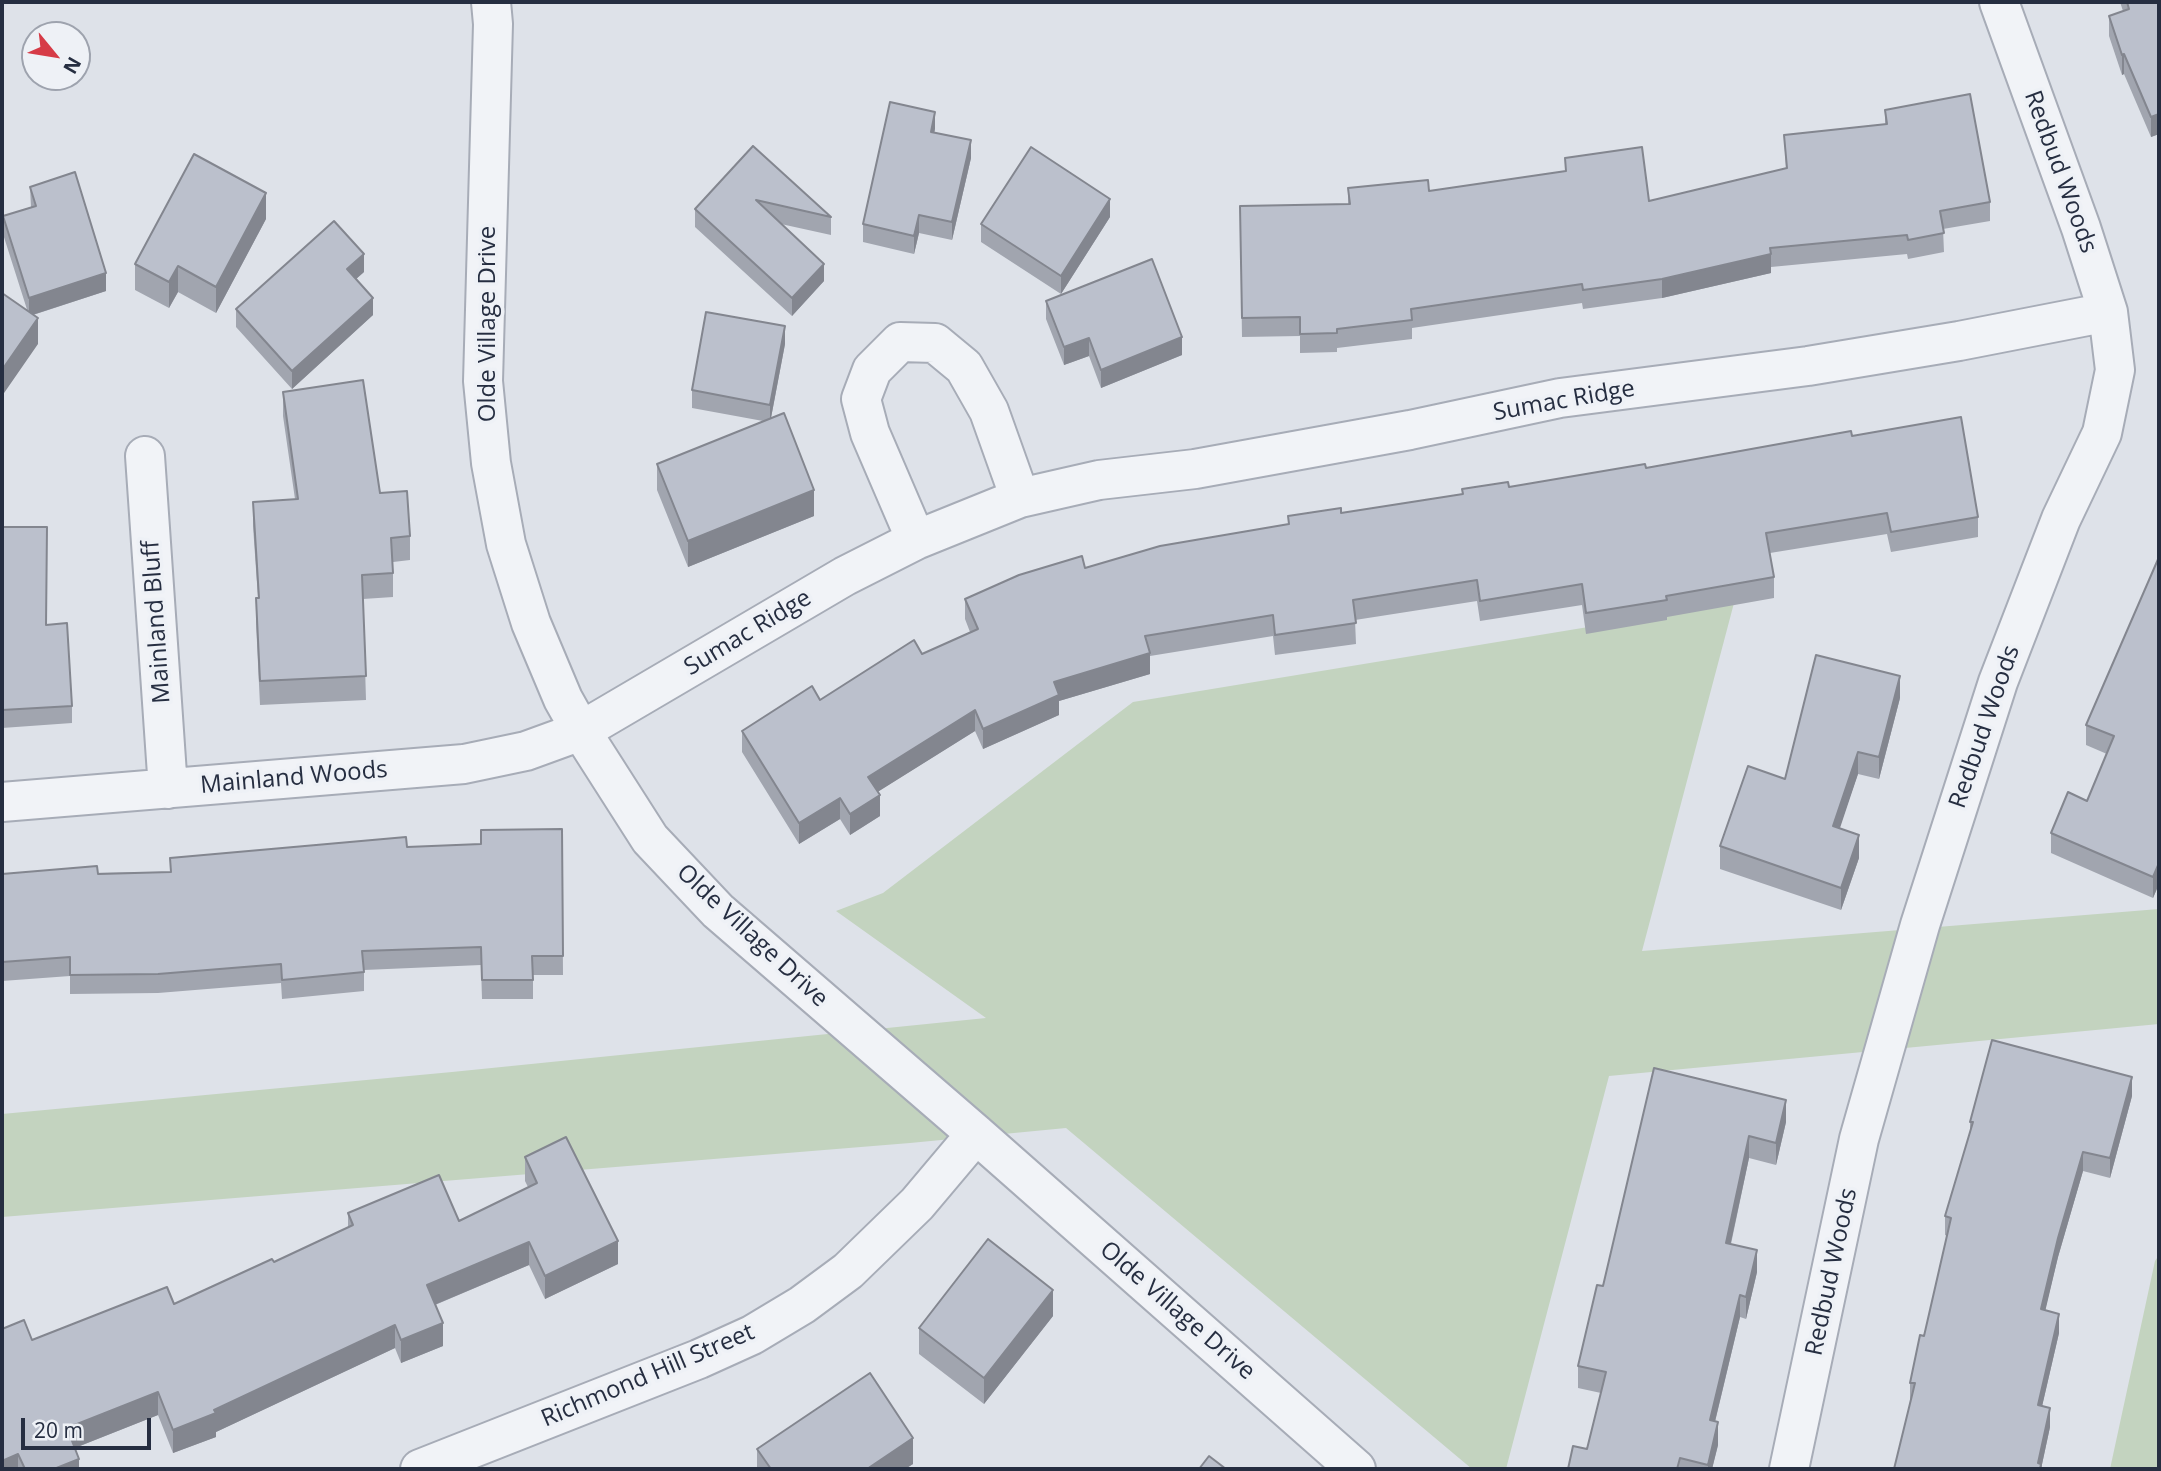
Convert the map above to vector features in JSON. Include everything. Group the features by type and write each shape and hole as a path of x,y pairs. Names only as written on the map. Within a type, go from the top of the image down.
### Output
{"street":[{"name":"Olde Village Drive","path":"491,2 493,24 483,381 491,463 506,544 531,623 563,699 581,731 650,839 718,911 1356,1469"},
{"name":"Redbud Woods","path":"1789,1469 1859,1139 1920,925 1998,682 2061,519 2102,433 2115,370 2108,312 2081,228 1999,2"},
{"name":"Sumac Ridge","path":"581,731 845,576 916,540 1020,498 1099,480 1195,469 1410,430 1560,398 1808,366 1959,341 2108,312"},
{"path":"916,540 870,432 861,399 872,370 900,342 935,343 964,367 989,411 1020,498"},
{"name":"Mainland Bluff","path":"145,456 168,789"},
{"name":"Mainland Woods","path":"2,802 464,764 526,751 581,731"},
{"name":"Richmond Hill Street","path":"429,1467 699,1359 751,1335 802,1306 848,1271 907,1214 976,1134"}],"green space":[{"path":"1734,603 1642,951 2159,909 2159,1024 1609,1076 1506,1469 1472,1469 1066,1128 2,1217 2,1114 986,1018 836,911 883,893 1133,702"},
{"path":"2159,1255 2159,1469 2110,1469 2155,1261"}],"building":[{"path":"2127,2 2159,2 2159,114 2151,117 2124,54 2122,55 2109,16 2129,9"},
{"path":"1970,94 1990,202 1940,211 1944,233 1908,240 1907,235 1770,248 1771,254 1662,279 1583,290 1582,284 1411,309 1412,320 1337,329 1337,333 1300,334 1300,317 1242,318 1240,206 1350,204 1348,188 1428,180 1429,191 1566,171 1565,158 1642,147 1649,201 1787,168 1784,135 1887,124 1885,110"},
{"path":"890,102 935,112 931,132 971,140 952,222 919,215 914,236 863,224"},
{"path":"753,146 831,217 756,200 824,264 792,298 695,209"},
{"path":"1031,147 1110,199 1061,276 981,224"},
{"path":"194,154 266,193 216,287 178,266 169,282 135,264"},
{"path":"75,172 106,273 29,298 3,216 36,206 30,187"},
{"path":"334,221 364,254 347,269 373,298 292,371 236,309"},
{"path":"1152,259 1182,337 1101,370 1089,338 1064,347 1046,301"},
{"path":"2,293 38,318 2,370"},
{"path":"706,312 785,326 770,405 692,390"},
{"path":"363,380 380,493 407,491 410,536 391,538 393,573 362,575 366,676 260,681 256,598 259,598 253,502 298,499 283,392"},
{"path":"784,413 814,490 688,541 657,464"},
{"path":"1961,417 1978,517 1891,532 1887,513 1766,533 1774,577 1666,596 1667,600 1586,613 1582,584 1480,601 1477,580 1353,600 1356,623 1275,635 1273,615 1145,636 1150,653 1054,682 1059,695 983,729 975,710 868,777 880,795 850,814 840,798 799,823 742,731 812,686 820,700 914,640 922,654 978,629 965,599 1019,575 1082,556 1085,568 1160,546 1289,524 1288,516 1341,508 1341,513 1463,494 1462,489 1508,482 1509,487 1645,464 1646,468 1851,431 1852,436"},
{"path":"2,527 47,527 46,625 67,623 72,706 2,710"},
{"path":"2159,557 2159,863 2153,877 2051,833 2068,792 2087,801 2114,736 2086,725"},
{"path":"1816,655 1900,676 1879,757 1858,752 1833,826 1859,835 1841,888 1720,846 1748,766 1785,779"},
{"path":"562,829 563,956 532,956 533,980 482,980 481,947 362,951 364,972 282,980 281,964 158,974 70,975 70,957 2,962 2,874 97,866 98,874 171,872 170,858 406,837 407,847 481,844 481,830"},
{"path":"1992,1040 2132,1077 2110,1158 2083,1152 2041,1309 2059,1314 2038,1405 2050,1408 2038,1463 2041,1464 2040,1469 1894,1469 1915,1383 1910,1383 1920,1335 1924,1336 1951,1218 1945,1216 1973,1122 1970,1122"},
{"path":"1654,1068 1786,1100 1776,1143 1749,1136 1726,1243 1757,1250 1746,1297 1740,1295 1710,1420 1718,1422 1708,1465 1680,1458 1677,1469 1568,1469 1573,1446 1587,1449 1606,1372 1578,1366 1597,1285 1603,1286"},
{"path":"566,1137 618,1241 545,1276 529,1242 427,1285 443,1323 401,1340 395,1325 214,1410 216,1413 173,1430 158,1392 67,1428 79,1459 54,1469 25,1469 18,1454 2,1461 2,1329 24,1320 32,1340 167,1287 174,1304 353,1225 348,1213 439,1175 459,1221 537,1183 525,1157"},
{"path":"988,1239 1053,1290 984,1378 919,1328"},
{"path":"870,1373 913,1438 867,1469 771,1469 757,1449"},
{"path":"1209,1456 1226,1469 1199,1469"}]}
